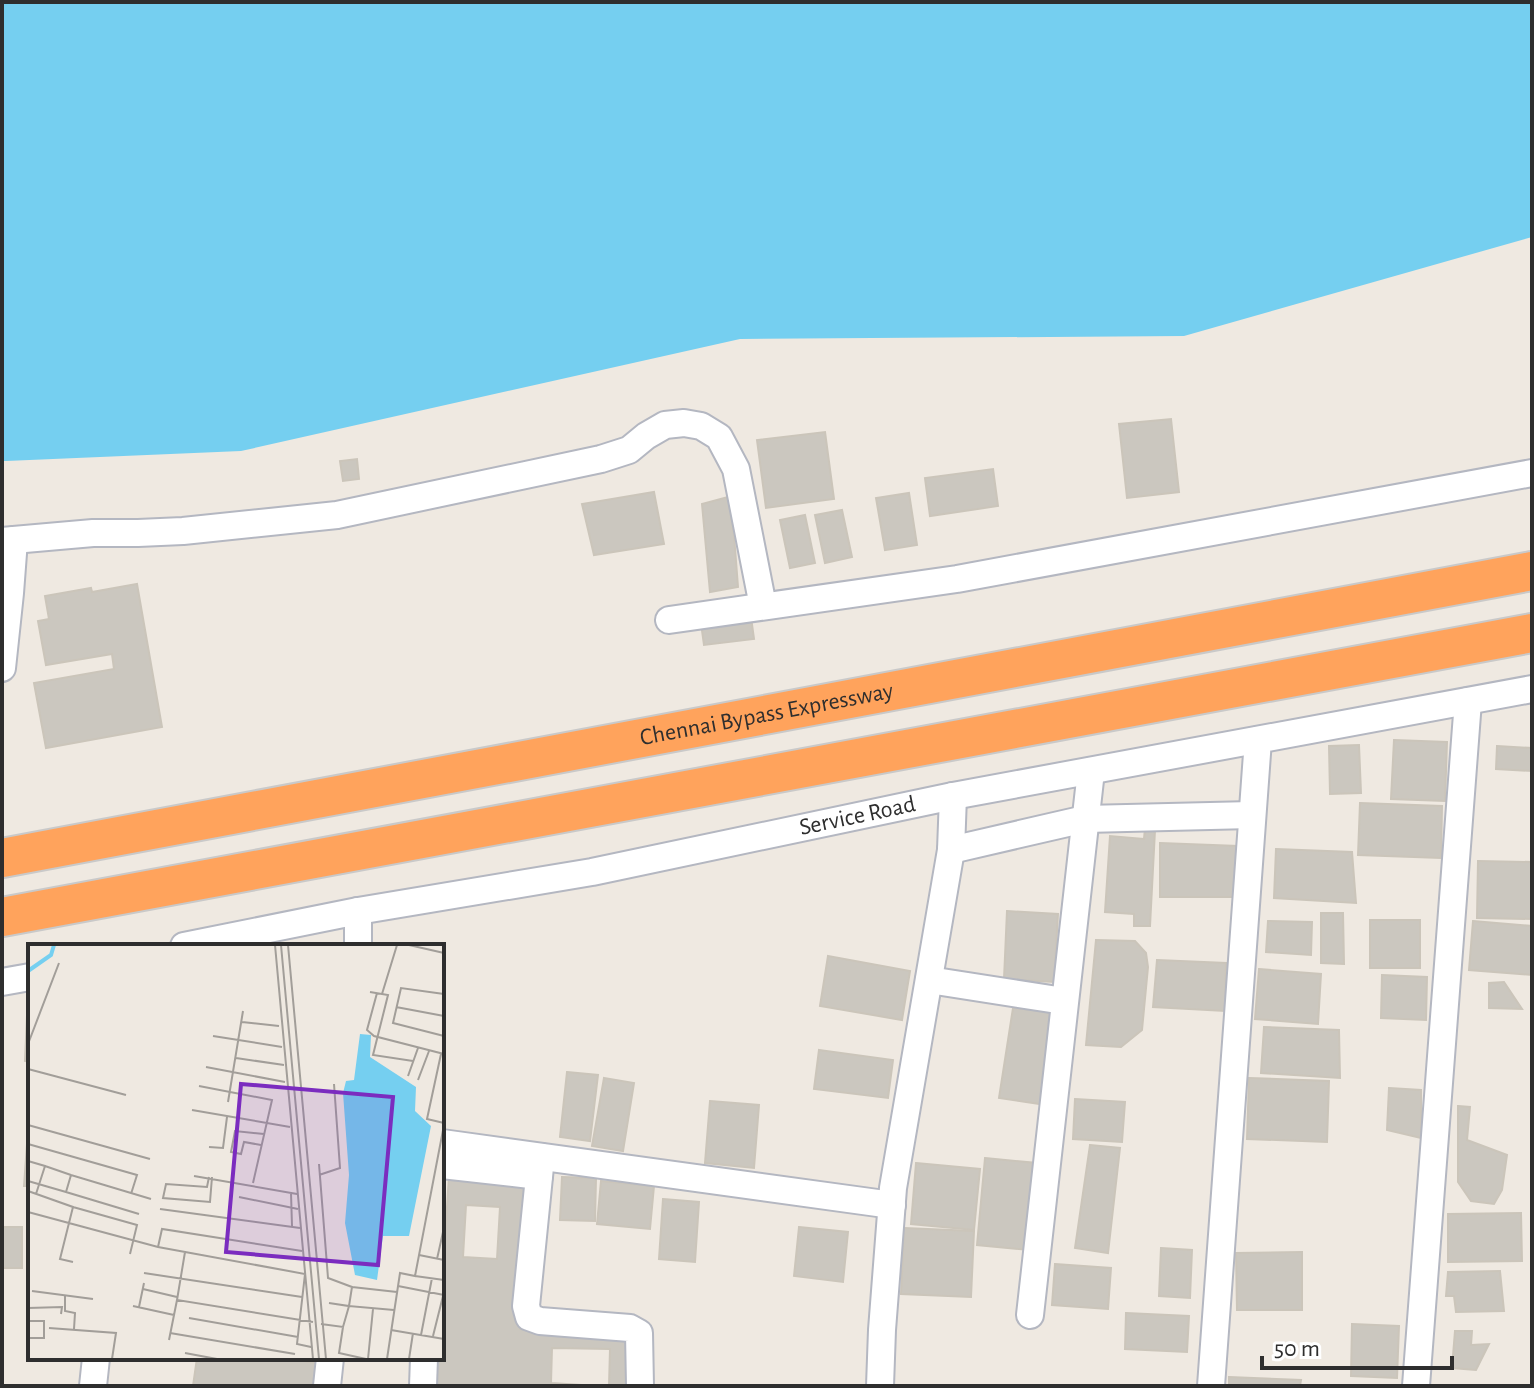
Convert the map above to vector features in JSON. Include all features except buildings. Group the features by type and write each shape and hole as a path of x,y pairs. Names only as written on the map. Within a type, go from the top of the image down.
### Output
{"highway":[{"name":"Chennai Bypass Expressway","path":"2,858 1532,571"},
{"path":"2,917 1532,633"}],"street":[{"path":"2,668 10,593 8,541 93,533 183,531 337,515 601,459 629,450 665,425 684,423 701,426 719,437 736,469 763,606"},
{"path":"669,620 957,579 1532,473"},
{"name":"Service Road","path":"194,944 358,911 592,872 953,796 1532,689"},
{"path":"1416,1386 1468,701"},
{"path":"1211,1386 1258,740"},
{"path":"1030,1315 1091,771"},
{"path":"880,1386 893,1188 951,850 953,796"},
{"path":"951,850 1085,819 1252,815"},
{"path":"358,911 358,944"},
{"path":"2,982 28,977"},
{"path":"929,980 1064,1001"},
{"path":"444,1143 540,1166"},
{"path":"444,1165 540,1166 892,1205"},
{"path":"540,1166 526,1306 529,1317 540,1321 630,1328 639,1333 640,1386"},
{"path":"93,1386 96,1360"},
{"path":"327,1386 330,1360"},
{"path":"423,1386 424,1360"}],"water":[{"path":"2,2 1532,2 1532,237 1184,336 740,339 241,451 2,461"}]}
